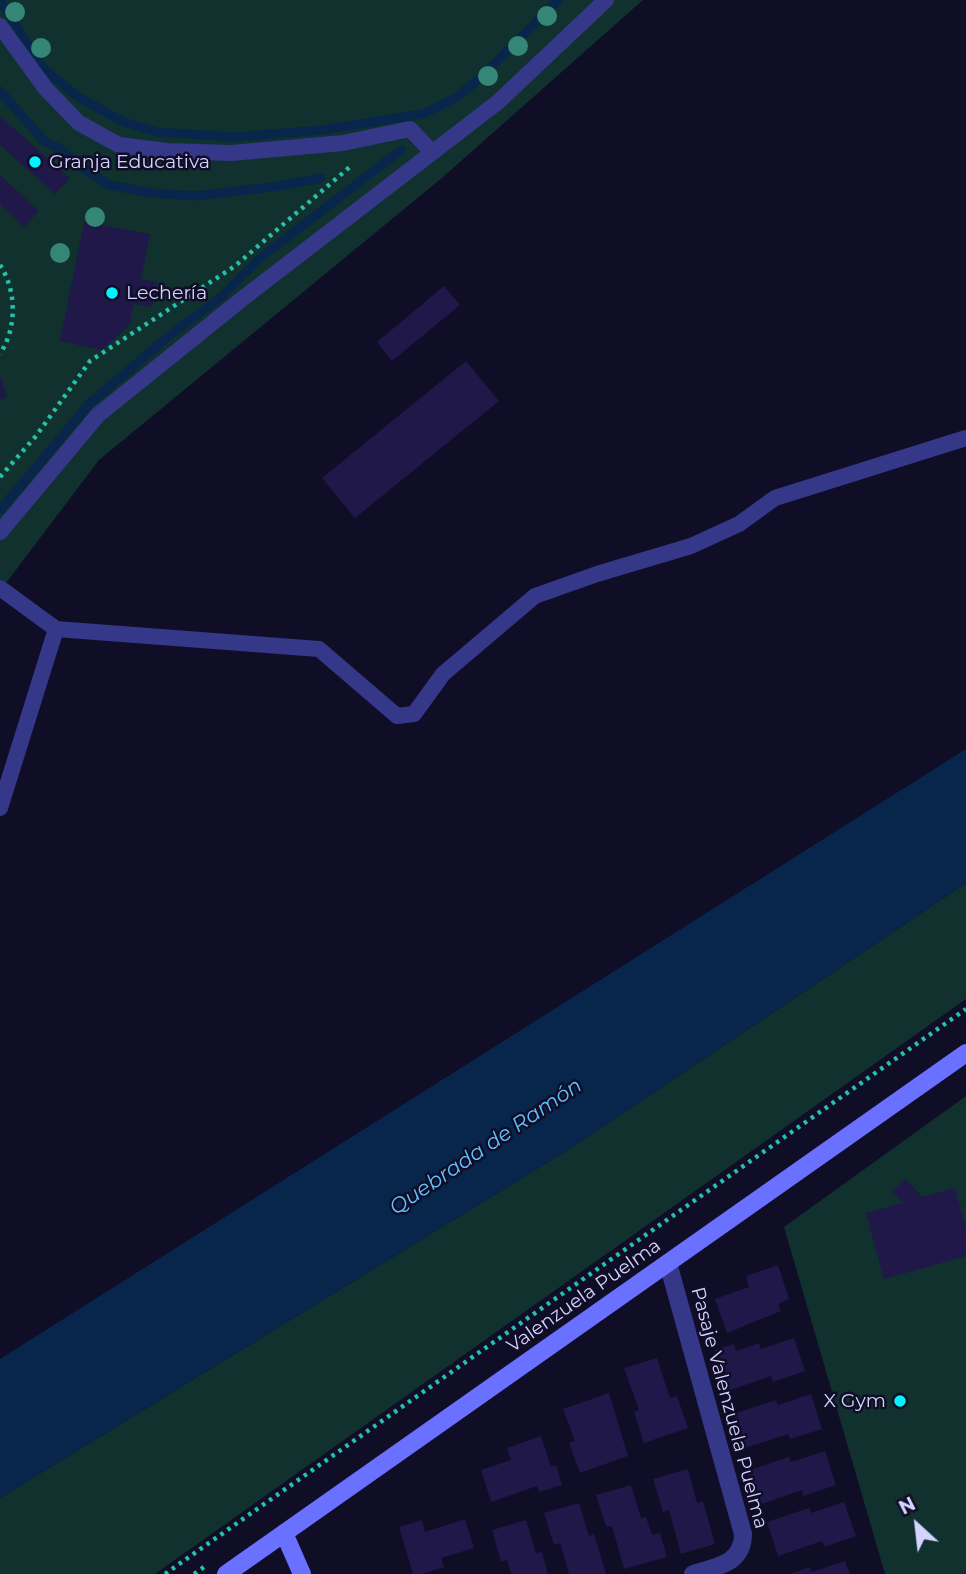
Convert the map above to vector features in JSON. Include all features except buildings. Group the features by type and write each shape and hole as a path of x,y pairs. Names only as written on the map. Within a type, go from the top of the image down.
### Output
{"main road":[{"name":"Valenzuela Puelma","path":"226,1574 966,1053"},
{"path":"284,1533 302,1574"}],"street":[{"name":"Pasaje Valenzuela Puelma","path":"668,1263 743,1534 743,1544 735,1559 693,1574"}],"lane":[{"path":"0,532 98,415 242,299 498,102 606,0"},
{"path":"0,26 46,89 79,123 119,145 167,151 231,153 342,143 410,129 432,152"},
{"path":"0,588 56,629 319,649 397,716 414,714 443,674 535,596 691,546 739,524 775,498 966,438"},
{"path":"0,807 56,629"}],"path":[{"path":"0,477 36,436 90,361 235,266 352,165"},
{"path":"0,265 5,274 15,318 0,354"},
{"path":"165,1574 966,1009"}],"green space":[{"path":"0,0 643,0 443,177 99,460 0,591"},
{"path":"966,883 966,999 155,1574 0,1574 0,1498 574,1146"},
{"name":"X Gym","path":"966,1096 966,1574 885,1574 784,1227"}],"water":[{"name":"Quebrada de Ramón","path":"966,749 966,883 574,1146 0,1498 0,1359"}],"waterway":[{"path":"0,0 42,67 78,97 124,122 157,132 235,137 321,130 423,114 457,97 481,77 558,0"},
{"path":"0,91 44,141 60,149 109,185 152,193 195,196 280,186 321,178"},
{"path":"0,510 90,403 170,335 221,297 260,258 401,150"}],"place":[{"name":"Granja Educativa","path":"35,162"},
{"name":"Lechería","path":"112,293"},
{"name":"X Gym","path":"900,1401"}]}
